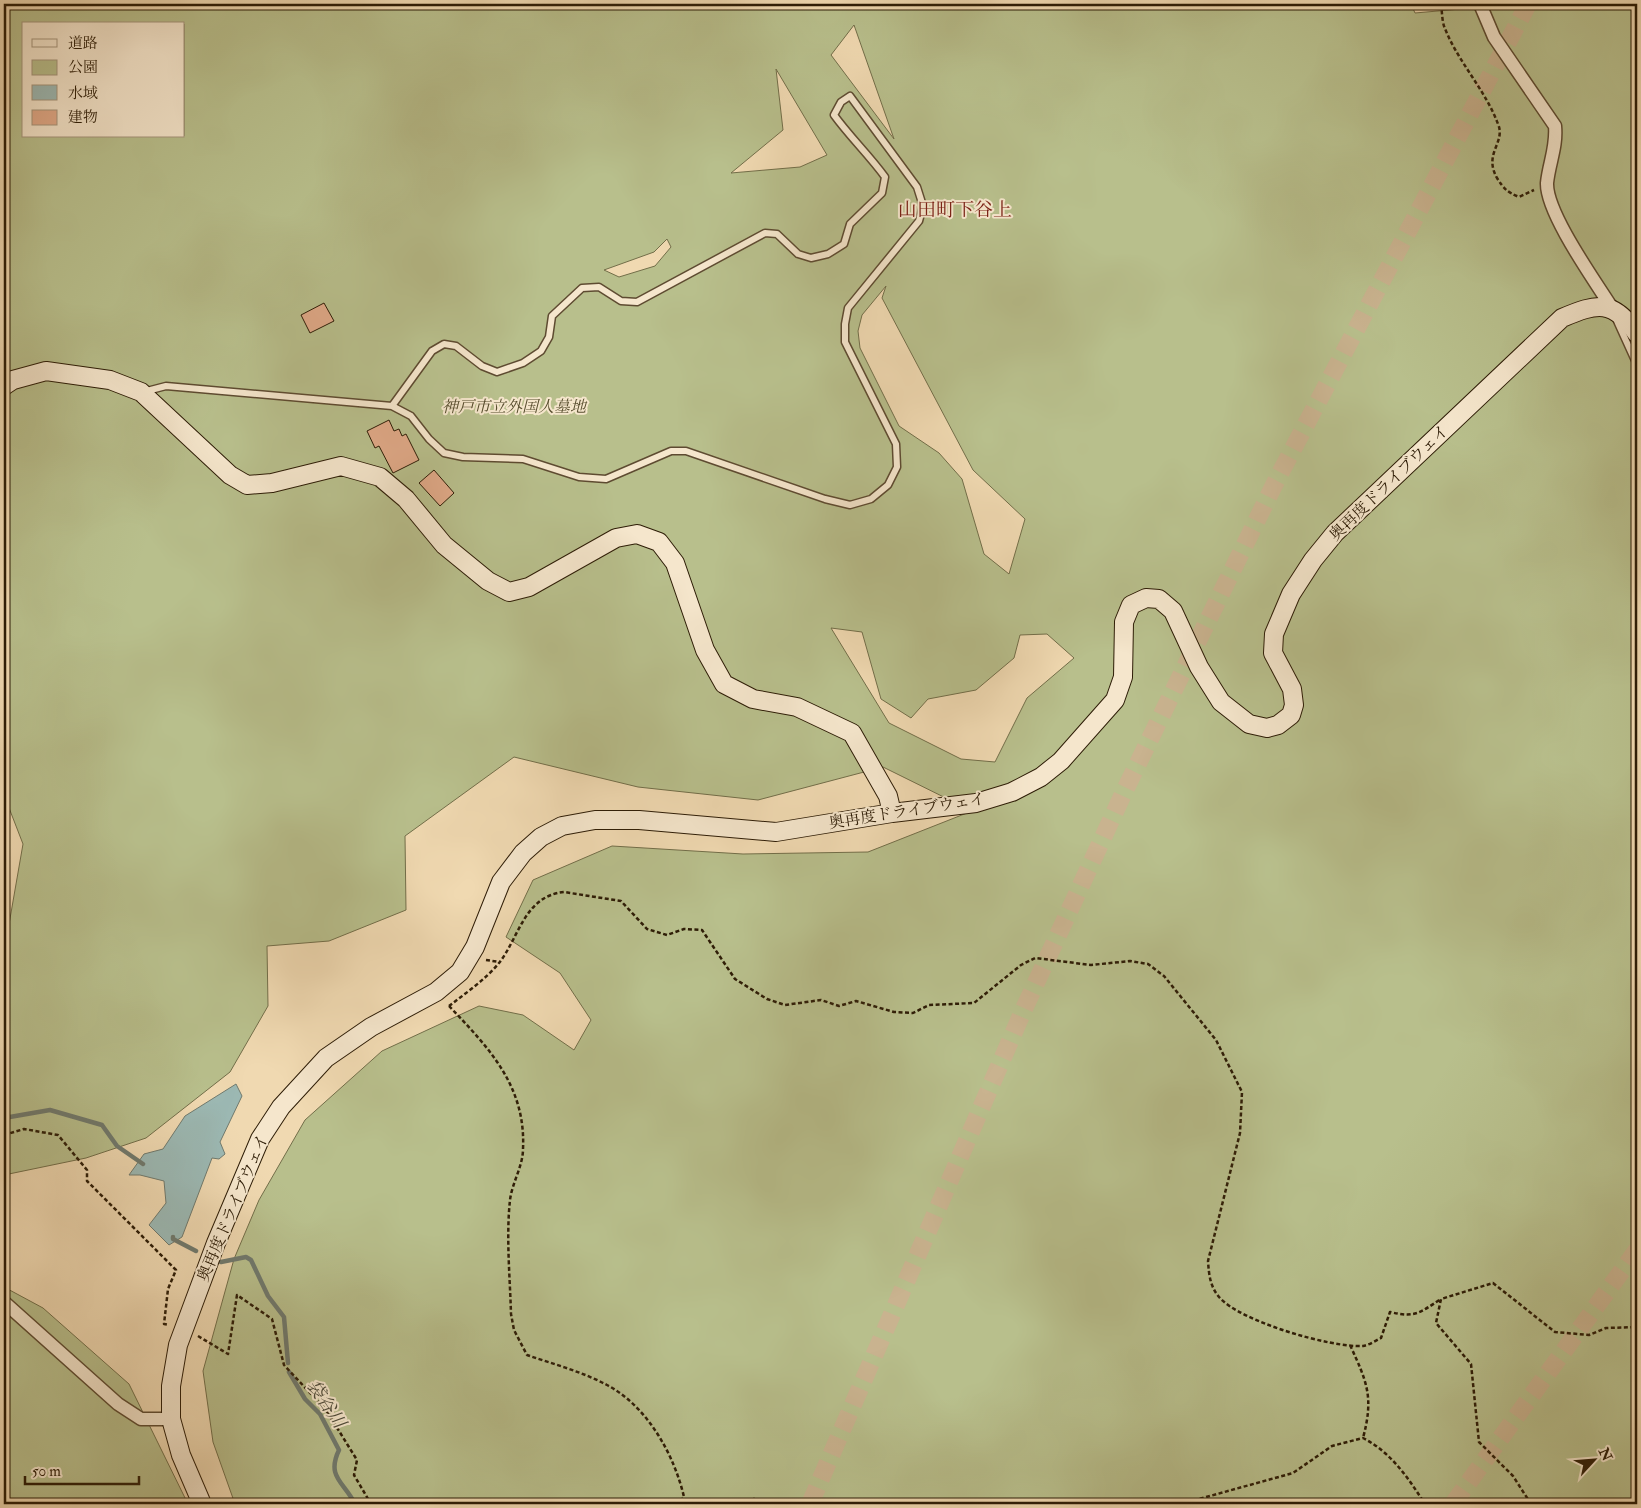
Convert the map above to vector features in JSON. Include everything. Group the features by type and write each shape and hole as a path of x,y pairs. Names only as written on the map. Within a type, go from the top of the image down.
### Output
{"street":[{"path":"1480,4 1494,37 1555,126 1556,142 1547,184 1555,215 1612,308 1629,322 1637,334"},
{"name":"奥再度ドライブウェイ","path":"202,1504 180,1455 171,1419 171,1386 178,1345 220,1234 260,1139 282,1107 326,1058 371,1027 436,992 460,972 475,948 502,882 523,853 541,837 562,826 595,820 639,820 776,832 892,813 976,803 1012,792 1041,777 1061,761 1115,700 1123,677 1124,622 1132,604 1146,598 1159,599 1173,611 1199,667 1221,702 1248,724 1267,728 1278,725 1291,715 1294,705 1292,689 1273,653 1274,634 1291,594 1335,533 1562,318 1590,306 1612,308"},
{"path":"4,386 13,380 46,370 110,380 141,392 230,475 247,485 272,482 341,466 380,477 406,499 444,545 488,581 510,592 529,587 616,538 637,534 659,542 675,563 705,650 724,684 753,699 796,707 852,733 888,796 892,813"},
{"path":"4,1302 118,1404 141,1419 171,1419"}],"lane":[{"path":"141,392 166,386 392,406 412,416 429,439 444,453 463,458 524,459 579,477 606,479 671,451 686,451 825,500 850,504 871,499 888,485 898,467 896,444 845,342 845,324 848,308 919,221 923,206 917,187 850,96 841,102 834,115 854,141 865,149 885,177 882,194 850,224 844,244 828,254 811,258 798,254 777,234 766,233 637,302 621,301 599,287 582,288 552,316 549,337 541,351 523,363 497,372 482,366 456,346 444,344 432,352 392,406"},
{"path":"1612,308 1637,365"}],"path":[{"path":"1441,4 1443,24 1451,41 1499,125 1501,133 1493,151 1491,167 1504,190 1519,197 1547,184"},
{"path":"449,1006 499,962 518,927 540,901 555,893 564,892 621,902 647,928 666,935 684,929 702,930 735,979 767,999 785,1005 821,1000 839,1006 856,1001 894,1012 913,1013 929,1005 974,1003 1020,965 1036,958 1091,965 1130,961 1148,964 1164,976 1216,1040 1242,1092 1240,1133 1208,1261 1210,1281 1220,1297 1234,1310 1310,1339 1365,1346 1380,1338 1390,1312 1407,1316 1416,1314 1441,1299 1493,1283 1555,1332 1589,1336 1606,1328 1637,1327"},
{"path":"436,992 496,1058 510,1081 523,1124 524,1151 510,1199 510,1314 514,1330 527,1355 606,1384 628,1398 658,1435 679,1478 684,1497 677,1504"},
{"path":"4,1135 24,1129 58,1135 78,1156 88,1170 87,1180 176,1270 168,1289 164,1324 171,1325"},
{"path":"196,1335 228,1354 237,1295 272,1319 284,1364 332,1419 357,1460 354,1475 371,1504"},
{"path":"1441,1299 1436,1323 1471,1364 1479,1442 1513,1476 1531,1504"},
{"path":"1350,1345 1367,1382 1369,1417 1363,1438"},
{"path":"1181,1504 1293,1473 1332,1446 1363,1438 1377,1445 1402,1470 1425,1504"},
{"path":"726,1504 754,1499 770,1504"},
{"path":"1038,1504 1068,1500 1131,1504"}],"green space":[{"name":"神戸市立外国人墓地","path":"4,4 1411,4 1415,13 1472,8 1474,4 1637,4 1637,1504 235,1504 213,1442 203,1371 234,1259 259,1200 305,1120 382,1051 479,1006 523,1015 574,1050 591,1020 560,973 506,937 533,880 612,846 743,854 868,852 972,811 883,767 758,800 638,787 514,757 405,836 406,910 329,941 267,946 268,1006 230,1072 146,1138 86,1158 4,1175 4,953 23,844 4,795","holes":["854,25 894,139 831,55","776,69 827,155 800,167 731,173 783,130","667,239 671,247 655,266 619,277 604,270 654,252","886,286 882,298 973,470 1025,519 1009,574 984,554 962,479 939,453 899,426 860,348 858,331 862,315","831,628 862,632 881,699 911,718 928,699 976,690 1014,658 1020,635 1047,634 1074,658 1027,698 995,762 961,759 889,723"]},
{"path":"4,1287 43,1308 129,1384 188,1504 4,1504"}],"water":[{"path":"236,1084 242,1096 220,1142 225,1154 219,1159 212,1158 182,1237 169,1245 149,1225 166,1203 164,1181 140,1175 129,1175 144,1154 163,1149 185,1116"}],"building":[{"path":"324,303 334,321 310,333 301,315"},
{"path":"389,420 394,431 399,429 402,436 406,434 419,460 393,473 379,446 375,448 367,431"},
{"path":"434,470 454,493 440,506 419,483"}],"waterway":[{"path":"4,1118 50,1110 102,1125 117,1146 143,1164"},
{"path":"173,1237 173,1239 196,1251"},
{"path":"221,1262 246,1257 251,1260 268,1296 284,1317 288,1363"},
{"name":"袋谷川","path":"289,1372 305,1399 320,1414 339,1450 334,1467 335,1473 355,1504"}],"tunnel":[{"path":"810,1504 1023,1011 1124,792 1275,483 1528,4"},
{"path":"1453,1504 1637,1250"}],"district":[{"name":"山田町下谷上","path":"955,210"}]}
